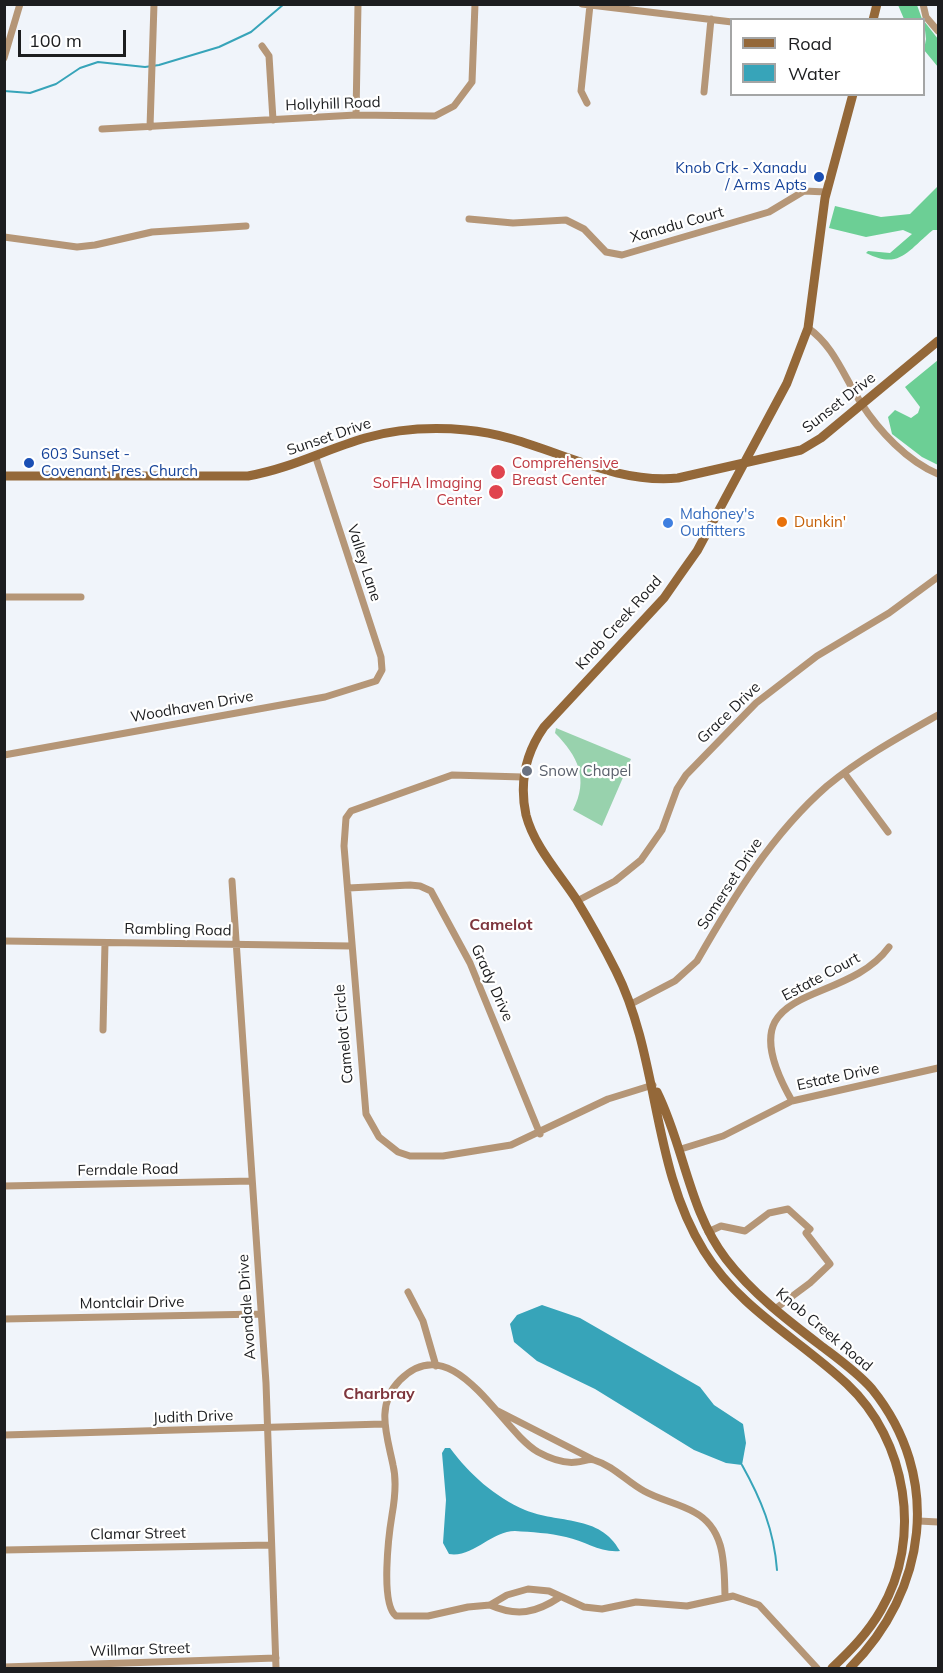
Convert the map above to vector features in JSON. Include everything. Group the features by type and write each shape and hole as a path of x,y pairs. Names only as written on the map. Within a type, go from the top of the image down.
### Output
{"main road":[{"name":"Knob Creek Road","path":"832,1668 859,1641 882,1609 900,1563 904,1521 903,1488 889,1443 865,1403 845,1383 767,1320 726,1281 697,1239 673,1174 658,1122 653,1085 631,1004 577,901 529,823 523,777 531,750 544,727 664,598 697,551 787,383 808,328 826,192 851,96"},
{"name":"Sunset Drive","path":"4,476 232,477 287,468 366,438 402,431 440,429 496,434 534,444 592,467 651,478 678,478 741,466 801,450 821,438 939,341"},
{"name":"Knob Creek Road","path":"653,1085 671,1119 708,1232 738,1275 775,1310 871,1389 891,1419 908,1454 914,1477 919,1521 918,1540 909,1580 899,1603 879,1636 850,1668"},
{"path":"658,1122 666,1139 681,1149 674,1159 673,1174"},
{"path":"697,1239 708,1232"},
{"path":"767,1320 775,1310"},
{"path":"815,1358 824,1348"},
{"path":"865,1403 880,1416 891,1419 889,1443"},
{"path":"904,1521 919,1521"}],"street":[{"path":"4,58 20,4"},
{"path":"150,127 154,4"},
{"path":"356,115 358,4"},
{"name":"Hollyhill Road","path":"102,129 356,115 435,116 454,106 472,82 475,4"},
{"path":"923,4 926,17 939,31"},
{"path":"587,103 581,91 586,5 730,22"},
{"path":"704,92 711,20"},
{"path":"262,46 269,56 273,120"},
{"name":"Xanadu Court","path":"469,219 513,223 566,220 584,229 606,252 622,255 759,216 804,191 826,192"},
{"path":"4,237 76,247 95,245 152,231 246,226"},
{"path":"808,328 823,339 862,405 888,438 927,469 939,474"},
{"name":"Valley Lane","path":"316,458 381,657 381,677"},
{"name":"Grace Drive","path":"577,901 615,881 641,860 662,830 677,789 686,775 756,703 817,656 889,613 939,577"},
{"path":"4,597 81,597"},
{"name":"Woodhaven Drive","path":"4,755 325,696 368,685 381,677"},
{"name":"Somerset Drive","path":"631,1004 687,972 697,961 755,867 777,838 828,786 886,744 939,714"},
{"path":"845,774 888,832"},
{"name":"Camelot Circle","path":"523,777 452,775 351,811 346,818 344,832 363,1099 372,1127 387,1146 410,1156 443,1156 512,1145 540,1134 608,1099 653,1085"},
{"name":"Avondale Drive","path":"232,881 260,1314 276,1668"},
{"name":"Grady Drive","path":"348,888 410,885 420,886 430,891 471,963 540,1134"},
{"name":"Rambling Road","path":"4,941 351,946"},
{"path":"103,1030 105,943"},
{"name":"Estate Court","path":"792,1101 783,1085 768,1042 775,1022 792,1005 879,961 890,947"},
{"name":"Estate Drive","path":"681,1149 723,1136 792,1101 939,1068"},
{"name":"Ferndale Road","path":"4,1186 252,1181"},
{"path":"708,1232 722,1226 745,1232 769,1213 788,1209 810,1229 806,1233 830,1264 775,1310"},
{"path":"408,1292 423,1322 436,1366"},
{"name":"Montclair Drive","path":"4,1319 260,1314"},
{"path":"560,1596 540,1608 520,1614 490,1605 468,1606 428,1616 401,1617 390,1610 387,1551 396,1487 383,1424 391,1393 401,1379 416,1370 436,1366 452,1369 466,1378 514,1432 538,1452 568,1462 592,1459"},
{"path":"493,1408 614,1470 643,1491 693,1511 707,1522 722,1547 725,1596"},
{"name":"Judith Drive","path":"4,1435 383,1424"},
{"path":"919,1521 939,1522"},
{"name":"Clamar Street","path":"4,1550 271,1545"},
{"path":"490,1605 507,1595 528,1588 549,1591 584,1606 602,1609 636,1602 687,1606 725,1596 759,1605 817,1668"},
{"name":"Willmar Street","path":"4,1667 276,1659"}],"green space":[{"path":"898,5 917,5 922,18 904,18"},
{"path":"925,22 938,39 938,67 925,51"},
{"path":"938,186 938,230 933,230 909,251 895,259 887,260 866,253 868,251 890,253 912,234 903,230 866,237 829,228 835,206 881,217 910,214"},
{"path":"938,360 938,465 922,457 892,434 888,417 895,410 911,418 918,413 920,407 905,387"},
{"path":"556,728 631,759 602,826 573,810 580,788 579,768 570,750 555,733"}],"water":[{"path":"542,1305 580,1318 700,1387 714,1405 743,1424 746,1443 742,1465 726,1463 694,1450 595,1389 537,1361 514,1342 510,1324 517,1315"},
{"path":"445,1448 450,1448 474,1476 493,1492 514,1505 538,1514 590,1525 612,1539 620,1551 606,1550 560,1536 515,1531 498,1535 466,1552 449,1554 443,1543 446,1500 442,1453"}],"waterway":[{"path":"4,91 30,93 56,84 80,68 98,62 145,67 219,47 251,32 284,4"},
{"path":"742,1465 766,1515 777,1570"}],"place":[{"name":"Knob Crk - Xanadu / Arms Apts","path":"819,177"},
{"name":"603 Sunset - Covenant Pres. Church","path":"29,463"},
{"name":"Comprehensive Breast Center","path":"498,472"},
{"name":"SoFHA Imaging Center","path":"496,492"},
{"name":"Dunkin'","path":"782,522"},
{"name":"Mahoney's Outfitters","path":"668,523"},
{"name":"Snow Chapel","path":"527,771"}],"district":[{"name":"Camelot","path":"501,925"},
{"name":"Charbray","path":"379,1394"}]}
